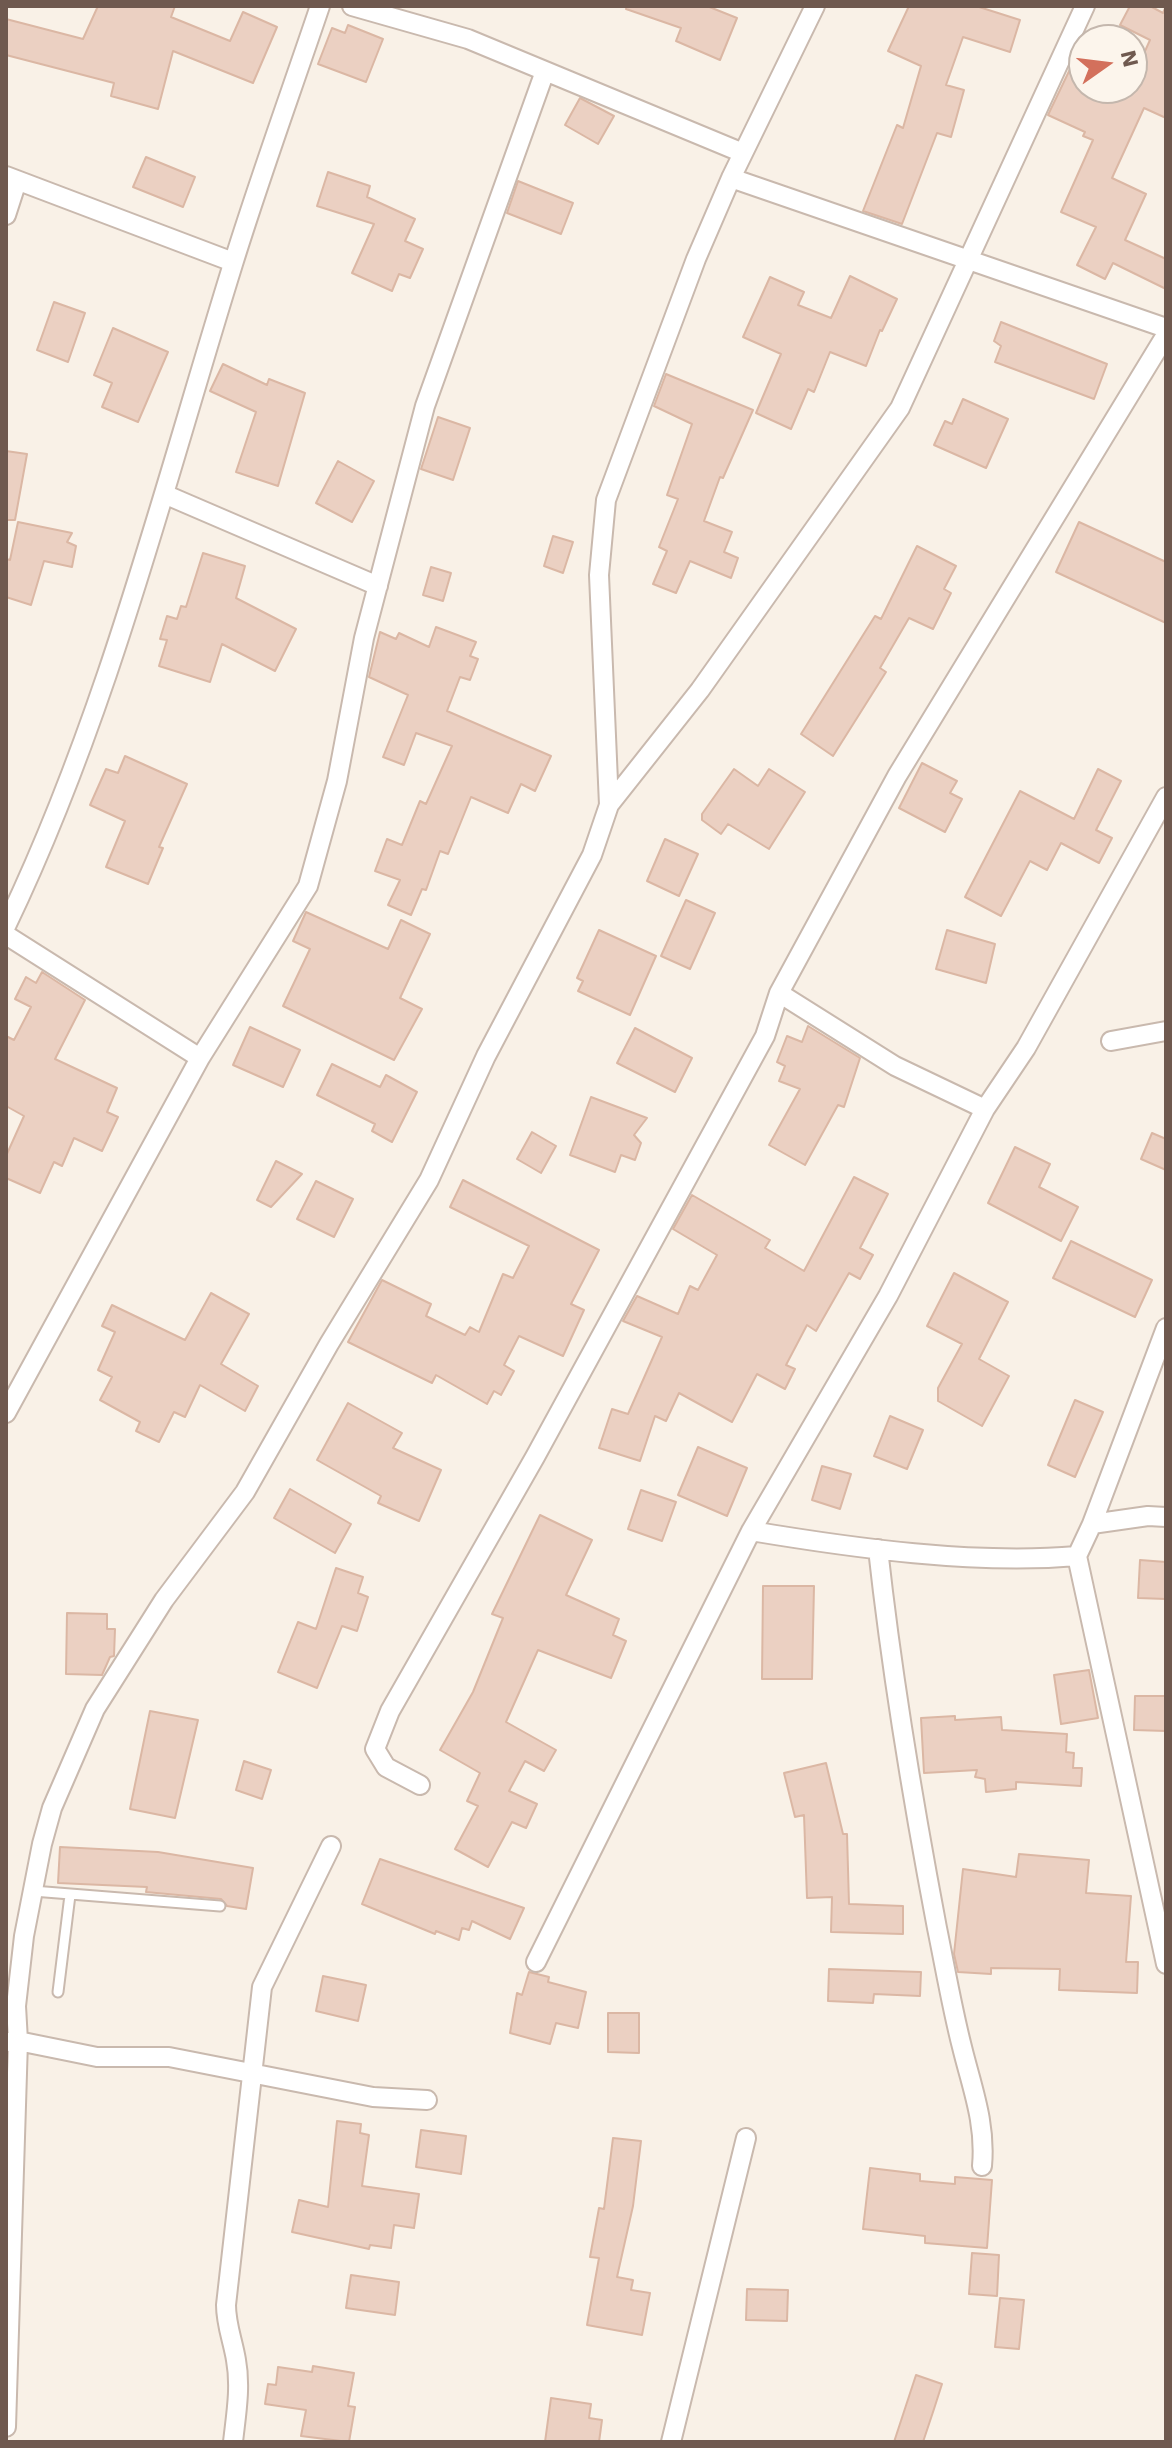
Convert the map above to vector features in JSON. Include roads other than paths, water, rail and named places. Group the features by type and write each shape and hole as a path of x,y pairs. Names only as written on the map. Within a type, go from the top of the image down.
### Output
{"street":[{"path":"6,926 47,841 164,494 233,262 320,6"},
{"path":"352,6 468,39 544,74 743,153"},
{"path":"609,805 599,575 606,500 696,259 731,178 815,6"},
{"path":"6,2427 12,2042 16,2006 33,1891 52,1808 95,1709 159,1608 245,1492 329,1344 429,1180 486,1056 592,855 609,805 700,690 900,408 1085,6"},
{"path":"6,1413 200,1058 308,886 328,820 347,716 425,406 544,74"},
{"path":"6,215 12,178 233,262"},
{"path":"731,178 1166,328"},
{"path":"420,1785 386,1767 375,1749 390,1711 542,1443 765,1036 779,993 897,776 1166,335"},
{"path":"164,494 378,586"},
{"path":"536,1962 751,1531 888,1296 985,1109 1026,1048 1163,809"},
{"path":"6,935 200,1058"},
{"path":"779,993 895,1066 985,1109"},
{"path":"1111,1041 1166,1031"},
{"path":"1166,1328 1077,1556 1166,1964"},
{"path":"1092,1524 1148,1516 1166,1517"},
{"path":"751,1531 878,1549 1040,1559 1077,1556"},
{"path":"878,1549 890,1658 905,1726 913,1798 961,2043 985,2135 982,2166"},
{"path":"233,2442 238,2383 236,2359 226,2326 226,2305 250,2071 262,1987 331,1846"},
{"path":"12,2042 97,2057 169,2057 373,2097 427,2100"},
{"path":"671,2442 746,2138"}],"lane":[{"path":"33,1891 220,1906"},
{"path":"58,1992 70,1895"}]}
